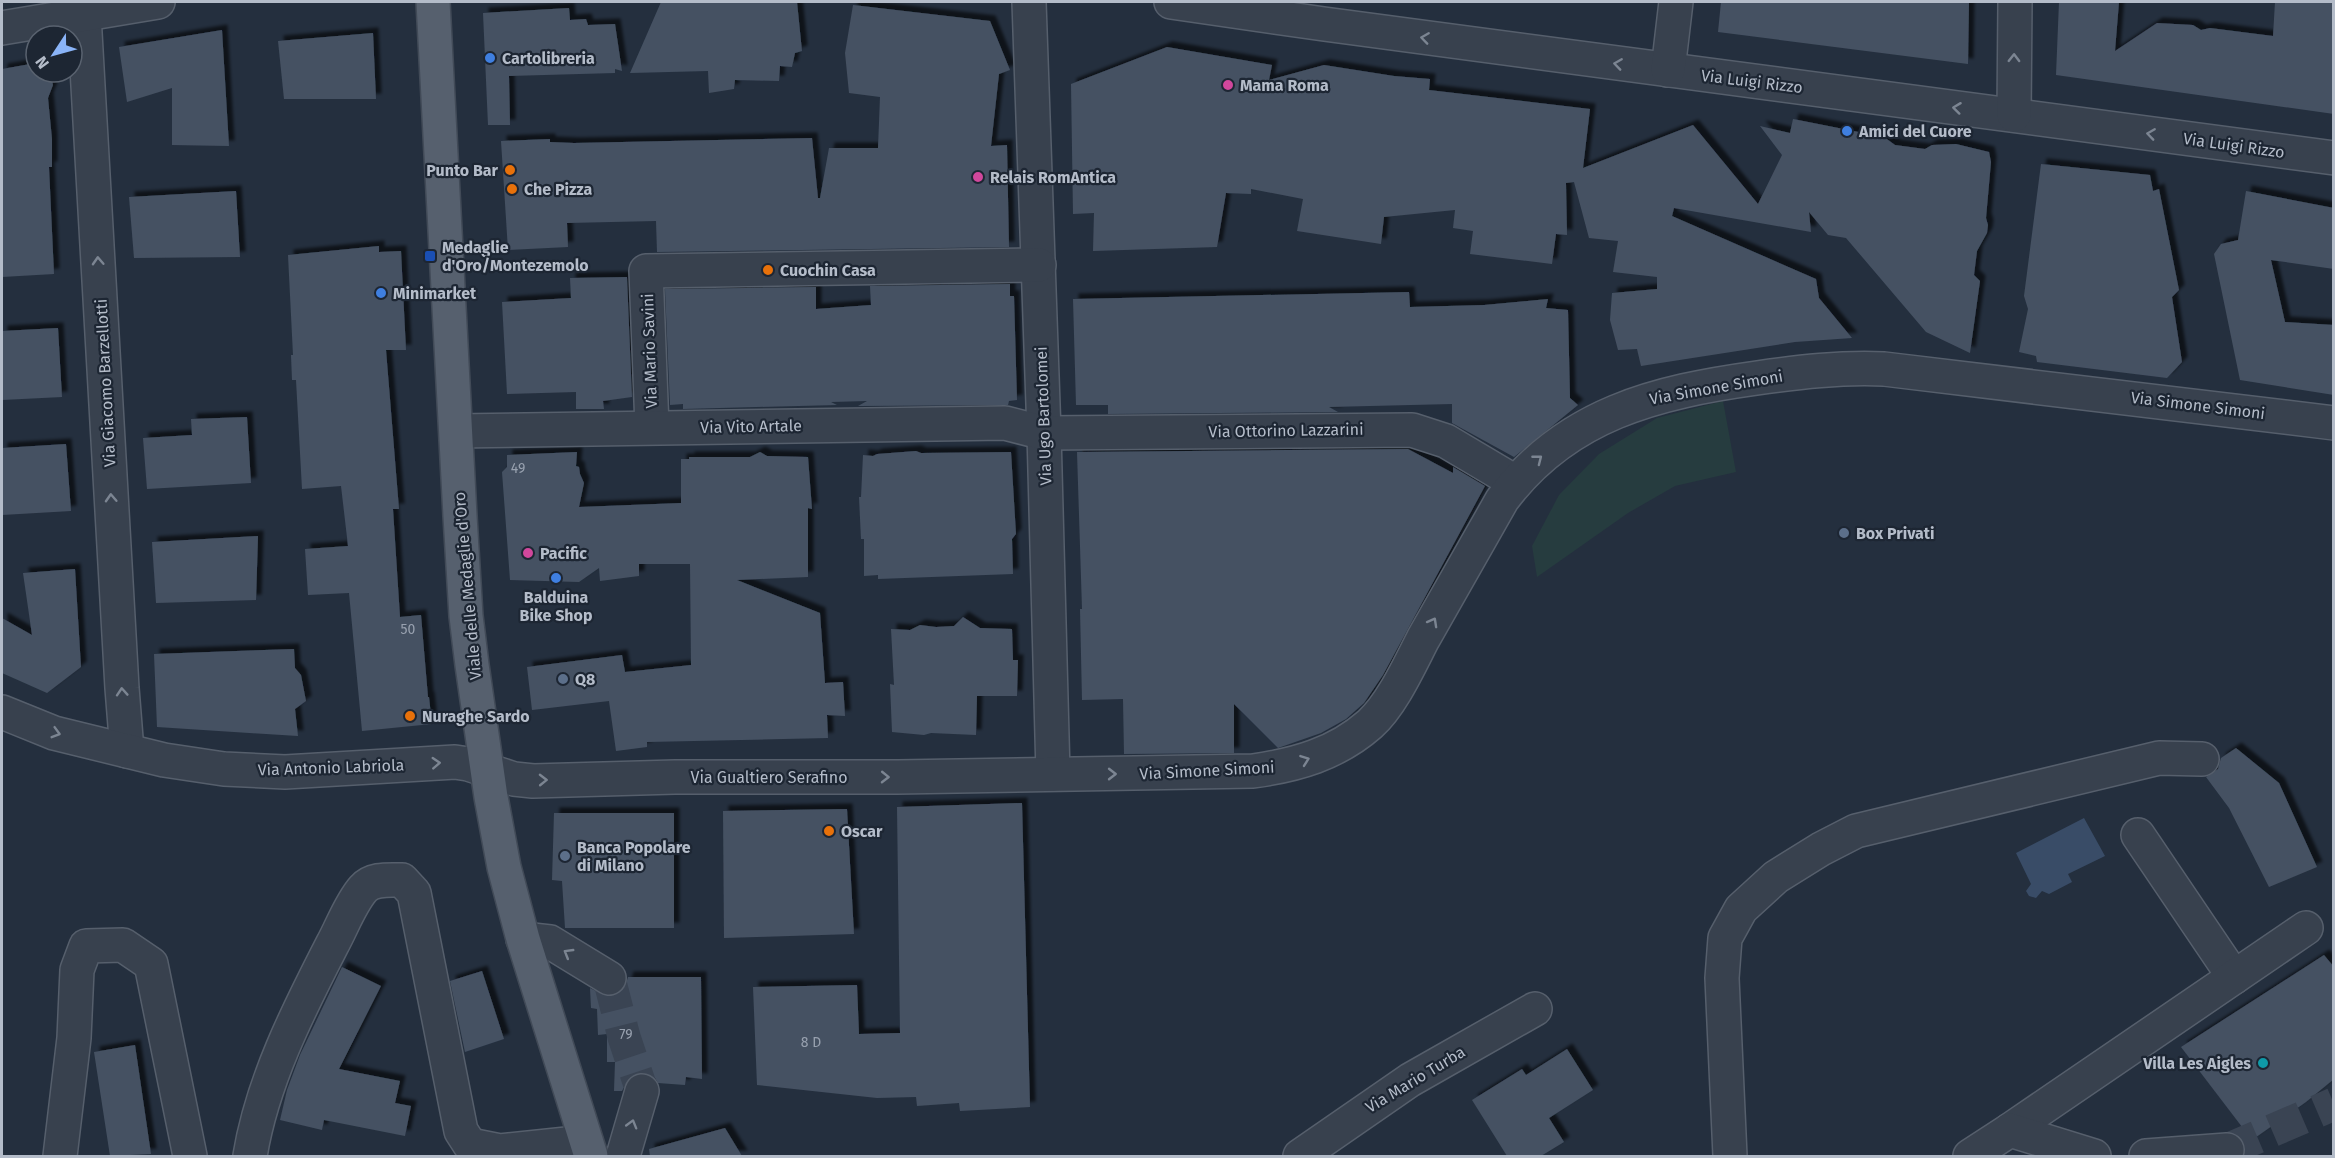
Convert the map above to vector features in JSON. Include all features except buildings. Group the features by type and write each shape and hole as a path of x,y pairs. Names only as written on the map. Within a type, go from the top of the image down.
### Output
{"main road":[{"name":"Viale delle Medaglie d'Oro","path":"433,2 466,616 499,845 523,939 588,1149"}],"street":[{"path":"2,28 158,2"},
{"name":"Via Ugo Bartolomei","path":"1029,2 1039,265 1053,774"},
{"name":"Via Luigi Rizzo","path":"1171,2 2334,158"},
{"path":"1668,70 1676,2"},
{"path":"2014,115 2015,2"},
{"name":"Via Giacomo Barzellotti","path":"84,15 127,750"},
{"name":"Via Mario Savini","path":"652,427 646,271 1039,265"},
{"name":"Via Simone Simoni","path":"1053,774 1253,771 1301,762 1341,745 1371,723 1384,706 1502,500 1515,482 1529,466 1564,440 1598,420 1638,402 1740,380 1839,369 1909,371 2334,423"},
{"name":"Via Vito Artale","path":"456,431 1005,423 1044,433"},
{"name":"Via Ottorino Lazzarini","path":"1044,433 1412,430 1446,441 1515,482"},
{"name":"Via Antonio Labriola","path":"2,712 54,733 184,763 246,770 327,771 448,762 468,764 487,770"},
{"path":"1730,1156 1722,978 1725,938 1741,909 1776,877 1821,849 1856,831 2159,758 2202,759"},
{"name":"Via Gualtiero Serafino","path":"487,770 514,779 533,781 675,777 1053,774"},
{"path":"2138,835 2234,977"},
{"path":"250,1156 256,1123 275,1070 315,978 364,887 381,880 402,880 414,892 461,1131 470,1145 522,1153 588,1149"},
{"path":"1970,1156 2306,928"},
{"path":"523,939 550,942 609,978"},
{"path":"60,1156 74,1038 77,970 86,946 123,945 151,964 190,1156"},
{"name":"Via Mario Turba","path":"1300,1156 1410,1080 1535,1009"},
{"path":"623,1156 642,1091"},
{"path":"2010,1130 2094,1156"},
{"path":"2146,1156 2227,1150"}],"green space":[{"path":"1723,401 1736,472 1675,486 1628,513 1537,577 1532,546 1559,495 1599,454 1657,418"}],"water":[{"path":"2084,818 2105,856 2068,874 2072,882 2049,894 2042,891 2036,898 2029,896 2026,891 2031,884 2016,853"}],"tunnel":[{"path":"609,978 624,1037 642,1091"},
{"path":"2227,1150 2334,1104"}],"place":[{"name":"Cartolibreria","path":"490,58"},
{"name":"Mama Roma","path":"1228,85"},
{"name":"Amici del Cuore","path":"1847,131"},
{"name":"Punto Bar","path":"510,170"},
{"name":"Relais RomAntica","path":"978,177"},
{"name":"Che Pizza","path":"512,189"},
{"name":"Medaglie d'Oro/Montezemolo","path":"430,256"},
{"name":"Cuochin Casa","path":"768,270"},
{"name":"Minimarket","path":"381,293"},
{"name":"Box Privati","path":"1844,533"},
{"name":"Pacific","path":"528,553"},
{"name":"Balduina Bike Shop","path":"556,578"},
{"name":"Q8","path":"563,679"},
{"name":"Nuraghe Sardo","path":"410,716"},
{"name":"Oscar","path":"829,831"},
{"name":"Banca Popolare di Milano","path":"565,856"},
{"name":"Villa Les Aigles","path":"2263,1063"}]}
